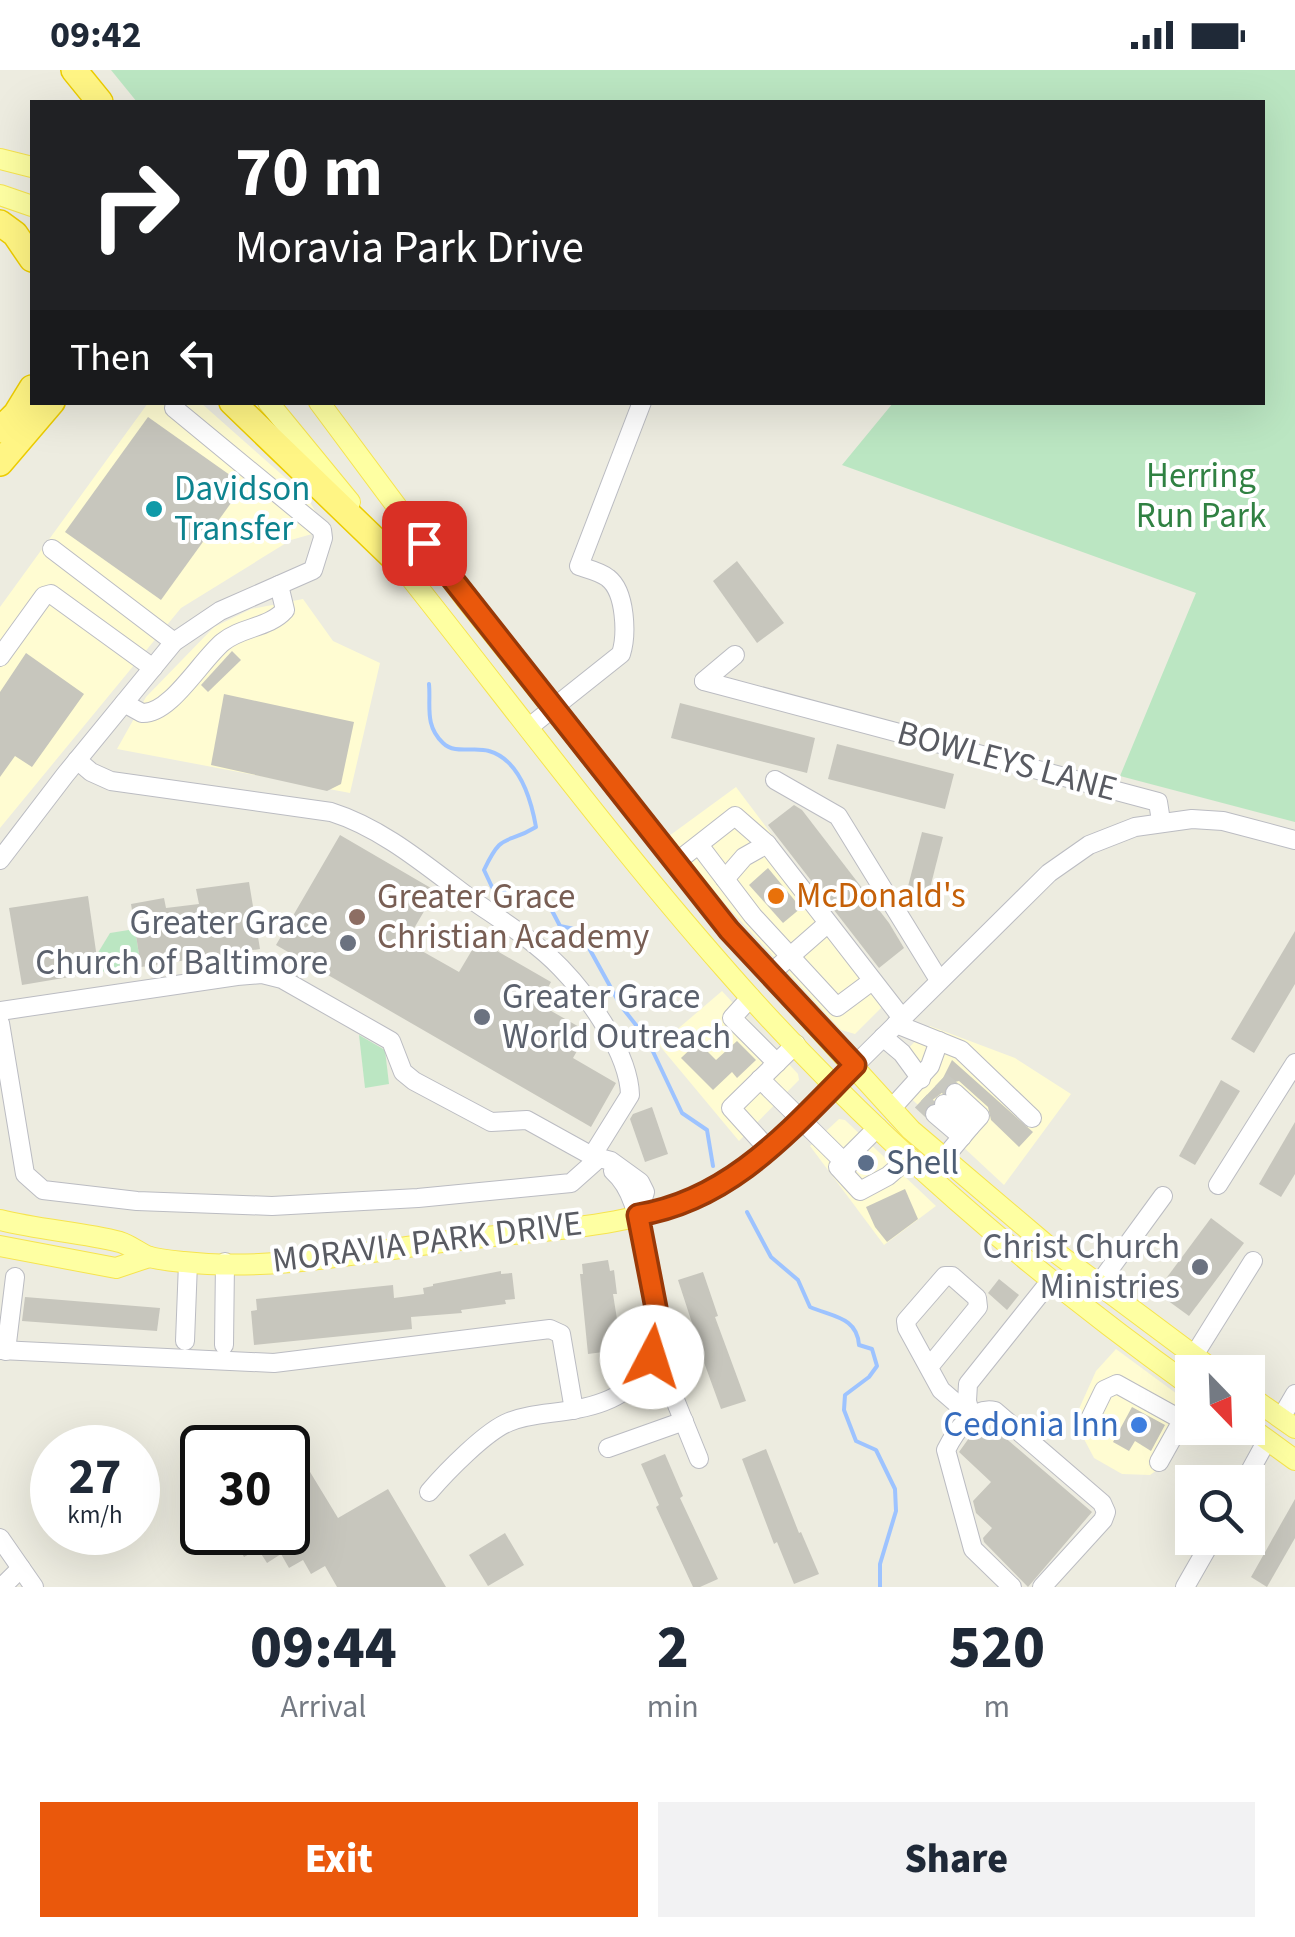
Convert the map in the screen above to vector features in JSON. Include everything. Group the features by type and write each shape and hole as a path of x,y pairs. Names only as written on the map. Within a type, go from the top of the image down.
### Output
{"highway":[{"path":"74,70 98,100"},
{"path":"0,223 15,234 30,257"},
{"path":"0,430 16,414 35,405"},
{"path":"0,463 43,405"},
{"path":"235,405 400,564"}],"main road":[{"path":"0,159 30,166"},
{"path":"0,194 30,205"},
{"path":"270,405 642,870 751,997 835,1084 984,1225 1175,1374"},
{"path":"321,405 467,602 729,930 911,1130 1098,1285 1192,1355"},
{"name":"MORAVIA PARK DRIVE","path":"0,1220 123,1243 150,1257 188,1263 289,1262 544,1231 655,1212 710,1190 770,1150 855,1065"},
{"name":"MORAVIA PARK DRIVE","path":"0,1246 116,1268 150,1257"},
{"path":"1265,1407 1288,1423"},
{"path":"1267,1440 1295,1460"}],"street":[{"path":"528,728 614,661 623,646 617,589 605,575 579,566 641,405"},
{"path":"0,860 174,642 220,611 314,570 322,530 174,408"},
{"path":"52,549 174,642"},
{"path":"124,703 142,713 161,710 224,641 253,626 276,620 285,610 279,585"},
{"path":"0,658 44,596 51,594 153,668"},
{"name":"BOWLEYS LANE","path":"736,655 704,681 1158,802 1161,821 1223,820 1295,840"},
{"path":"0,1023 25,1174 43,1190 137,1202 272,1206 412,1198 571,1182 595,1158 630,1095 618,1049 566,974 539,947 386,838 353,819 331,812 111,781 77,760"},
{"path":"775,780 838,816 939,980"},
{"path":"675,863 736,816 767,844 872,981 902,1052 966,1132"},
{"name":"MORAVIA PARK DRIVE","path":"855,1065 1049,873 1089,845 1161,821"},
{"path":"726,879 744,858 767,844"},
{"path":"699,845 753,916 838,1007 872,981"},
{"path":"770,974 827,924"},
{"path":"0,1012 237,976 282,978 391,1041 403,1072 414,1081 490,1122 527,1120 595,1158 611,1160 640,1182 645,1192 638,1215 656,1308 652,1357 620,1396 574,1410 524,1416 493,1430 429,1492"},
{"path":"751,997 732,1018 777,1062"},
{"path":"893,1026 961,1050 1032,1118"},
{"path":"931,1090 939,1041"},
{"path":"770,1150 731,1108 796,1044"},
{"path":"1218,1185 1295,1064"},
{"path":"760,1080 800,1122 861,1168 910,1157"},
{"path":"892,1108 931,1090"},
{"path":"931,1090 980,1116 944,1158"},
{"path":"861,1168 878,1126"},
{"path":"1098,1285 1163,1196"},
{"path":"1194,1355 1253,1261"},
{"path":"224,1346 225,1262"},
{"path":"185,1341 188,1263"},
{"path":"928,1367 978,1307 977,1298 952,1276 946,1276 906,1321 928,1367 942,1390 971,1416"},
{"path":"15,1277 3,1351 274,1363 550,1329 561,1334 574,1410"},
{"path":"971,1416 966,1401 968,1384 1051,1280"},
{"path":"652,1357 672,1390 699,1459"},
{"path":"1086,1426 1104,1390 1118,1384 1175,1416"},
{"path":"1288,1423 1295,1394"},
{"path":"1012,1587 973,1548 946,1450 971,1416 987,1409 996,1411 1102,1503 1106,1512 1042,1587"},
{"path":"608,1448 684,1421"},
{"path":"1159,1462 1175,1433"},
{"path":"1253,1465 1267,1440"},
{"path":"0,1525 17,1561"},
{"path":"0,1538 34,1587"},
{"path":"1185,1587 1203,1555"},
{"path":"2,1587 17,1561"}],"shaded area":[{"path":"147,405 203,405 307,497 326,530 291,540 181,608 0,828 0,607"},
{"path":"303,599 333,641 380,663 350,793 117,749 146,697 214,627 251,609"},
{"path":"736,787 893,996 855,1034 841,1030 727,906 669,836"},
{"path":"722,991 798,1074 799,1080 739,1141 659,1045"},
{"path":"930,1026 1015,1058 1071,1094 1004,1185 902,1090 907,1076 896,1061"},
{"path":"839,1119 845,1120 936,1206 884,1245 810,1146"},
{"path":"1116,1349 1175,1392 1175,1441 1163,1466 1150,1475 1122,1474 1094,1458 1074,1420 1096,1371"}],"green space":[{"name":"Herring Run Park","path":"111,70 1295,70 1295,822 1120,776 1196,593 842,465 891,405 1265,405 1265,100 135,100"},
{"path":"135,929 141,967 99,972 96,956 110,933"},
{"path":"359,1035 385,1050 389,1084 365,1088"}],"building":[{"name":"Davidson Transfer","path":"148,417 244,485 161,600 65,532"},
{"path":"737,561 784,623 757,643 713,581"},
{"path":"232,651 241,660 208,692 201,685"},
{"path":"26,653 84,694 32,767 15,756 0,777 0,692"},
{"path":"224,694 354,722 341,784 327,791 211,765"},
{"path":"680,703 815,738 807,773 671,738"},
{"path":"837,744 954,774 945,809 828,779"},
{"path":"794,805 802,810 889,923 904,948 879,968 768,825"},
{"path":"922,832 943,837 926,904 905,898"},
{"path":"340,835 436,891 406,942 459,972 478,940 551,982 539,1004 588,1032 573,1058 616,1083 591,1127 276,945"},
{"name":"McDonald's","path":"768,868 801,908 783,923 749,885"},
{"path":"249,882 260,949 141,967 131,904 164,898 166,908 199,904 196,889"},
{"path":"88,896 99,972 22,985 9,908"},
{"path":"1295,931 1295,984 1254,1053 1231,1039"},
{"path":"737,1041 756,1060 737,1078 732,1072 713,1090 681,1058 698,1042 716,1060"},
{"path":"952,1060 1033,1132 1019,1147 991,1120 988,1107 959,1081 947,1084 926,1105 921,1101 943,1078"},
{"path":"1221,1080 1240,1091 1195,1165 1179,1156"},
{"path":"652,1107 668,1154 645,1162 630,1119"},
{"path":"1295,1122 1295,1174 1281,1197 1259,1184"},
{"path":"905,1189 918,1219 887,1242 866,1207"},
{"name":"Christ Church Ministries","path":"1211,1218 1244,1243 1189,1316 1156,1292"},
{"path":"608,1260 610,1271 614,1270 617,1294 613,1294 620,1338 616,1339 618,1350 588,1354 582,1264"},
{"path":"501,1271 512,1273 515,1299 505,1300 506,1304 411,1317 412,1329 254,1345 251,1311 257,1310 256,1299 393,1285 394,1298 424,1294 423,1288 433,1284"},
{"path":"703,1272 746,1401 721,1409 678,1280"},
{"path":"999,1279 1019,1295 1007,1310 988,1293"},
{"path":"25,1297 160,1308 157,1331 22,1321"},
{"path":"1132,1407 1165,1425 1151,1451 1135,1441 1129,1451 1113,1442"},
{"path":"988,1423 1092,1512 1028,1587 984,1542 992,1528 976,1513 973,1501 991,1482 959,1452 974,1431"},
{"path":"766,1449 819,1574 794,1584 777,1542 774,1544 742,1459"},
{"path":"665,1454 683,1496 680,1498 718,1579 700,1587 693,1587 641,1464"},
{"path":"310,1472 338,1518 388,1489 446,1587 337,1587 325,1566 311,1574 303,1560 289,1568 282,1555 310,1555"},
{"path":"1295,1499 1295,1538 1267,1587 1251,1577"},
{"path":"505,1533 524,1565 488,1586 469,1555"},
{"path":"262,1555 279,1555 267,1563"}],"waterway":[{"path":"429,684 431,722 437,736 453,749 483,750 500,756 516,772 531,805 536,827 501,844 490,857 484,870 492,887 508,892 529,891 534,904 548,903 560,926 579,930 621,1006 647,1039 682,1113 707,1130 713,1166"},
{"path":"747,1212 771,1257 798,1280 810,1307 849,1323 859,1345 872,1349 877,1366 845,1395 844,1410 856,1441 876,1450 895,1489 896,1511 880,1564 880,1587"}],"tunnel":[{"path":"941,1080 955,1093"},
{"path":"921,1101 935,1114"},
{"path":"859,1155 870,1166"}],"place":[{"name":"Davidson Transfer","path":"154,509"},
{"name":"McDonald's","path":"776,896"},
{"name":"Greater Grace Christian Academy","path":"357,917"},
{"name":"Greater Grace Church of Baltimore","path":"348,943"},
{"name":"Greater Grace World Outreach","path":"482,1017"},
{"name":"Shell","path":"866,1163"},
{"name":"Christ Church Ministries","path":"1200,1267"},
{"name":"Cedonia Inn","path":"1139,1425"}],"route":[{"path":"424,543 729,930 855,1065 760,1158 687,1201 638,1215 656,1308 652,1357"}]}
